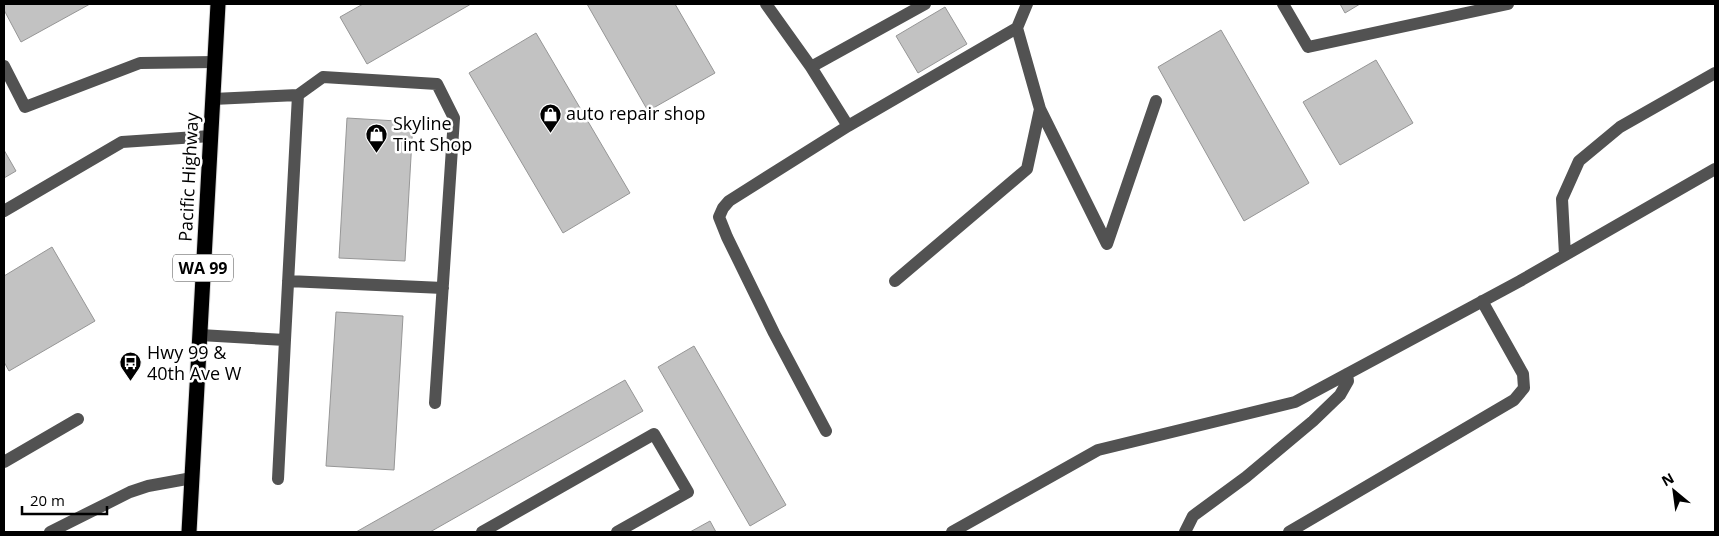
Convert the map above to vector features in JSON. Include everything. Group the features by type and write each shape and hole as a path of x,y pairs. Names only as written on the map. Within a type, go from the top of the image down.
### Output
{"highway":[{"name":"Pacific Highway","path":"189,532 218,4"}],"lane":[{"path":"766,4 811,67 848,126"},
{"path":"811,67 925,4"},
{"path":"1026,4 1017,28 1040,109 1107,244 1156,101"},
{"path":"1283,4 1308,47 1508,4"},
{"path":"826,431 726,237 719,217 723,208 729,201 848,126 1017,28"},
{"path":"4,66 25,107 140,63 215,62"},
{"path":"1565,255 1562,199 1579,161 1620,127 1715,73"},
{"path":"212,98 298,95 323,77 437,84 454,118 435,403"},
{"path":"278,480 298,95"},
{"path":"895,281 1027,169 1040,109"},
{"path":"4,210 122,142 211,136"},
{"path":"952,532 1098,450 1296,402 1482,302 1715,169"},
{"path":"288,281 443,288"},
{"path":"1289,532 1514,400 1524,388 1523,374 1482,302"},
{"path":"200,335 286,340"},
{"path":"1185,532 1193,516 1246,477 1313,421 1340,394 1348,381 1347,374"},
{"path":"4,462 78,419"},
{"path":"482,532 654,434 688,492 617,532"},
{"path":"50,532 130,492 148,486 192,478"}],"building":[{"path":"4,4 90,4 21,42 4,10"},
{"path":"363,4 471,4 367,64 340,17"},
{"path":"587,4 675,4 715,73 648,111"},
{"path":"1340,4 1360,4 1345,13"},
{"path":"945,7 967,44 918,73 896,36"},
{"path":"1221,30 1309,183 1244,221 1158,67"},
{"name":"auto repair shop","path":"536,33 630,193 563,233 469,73"},
{"path":"1376,60 1413,123 1340,165 1303,102"},
{"path":"347,118 413,122 405,261 339,258"},
{"path":"4,150 16,171 4,178"},
{"path":"52,247 95,321 9,371 4,362 4,276"},
{"path":"336,312 403,316 394,470 326,466"},
{"path":"694,346 786,505 750,526 658,367"},
{"path":"625,380 643,411 430,532 356,532"},
{"path":"710,521 716,532 690,532"}],"place":[{"name":"auto repair shop","path":"550,133"},
{"name":"Skyline Tint Shop","path":"377,153"},
{"name":"Hwy 99 & 40th Ave W","path":"131,382"}]}
